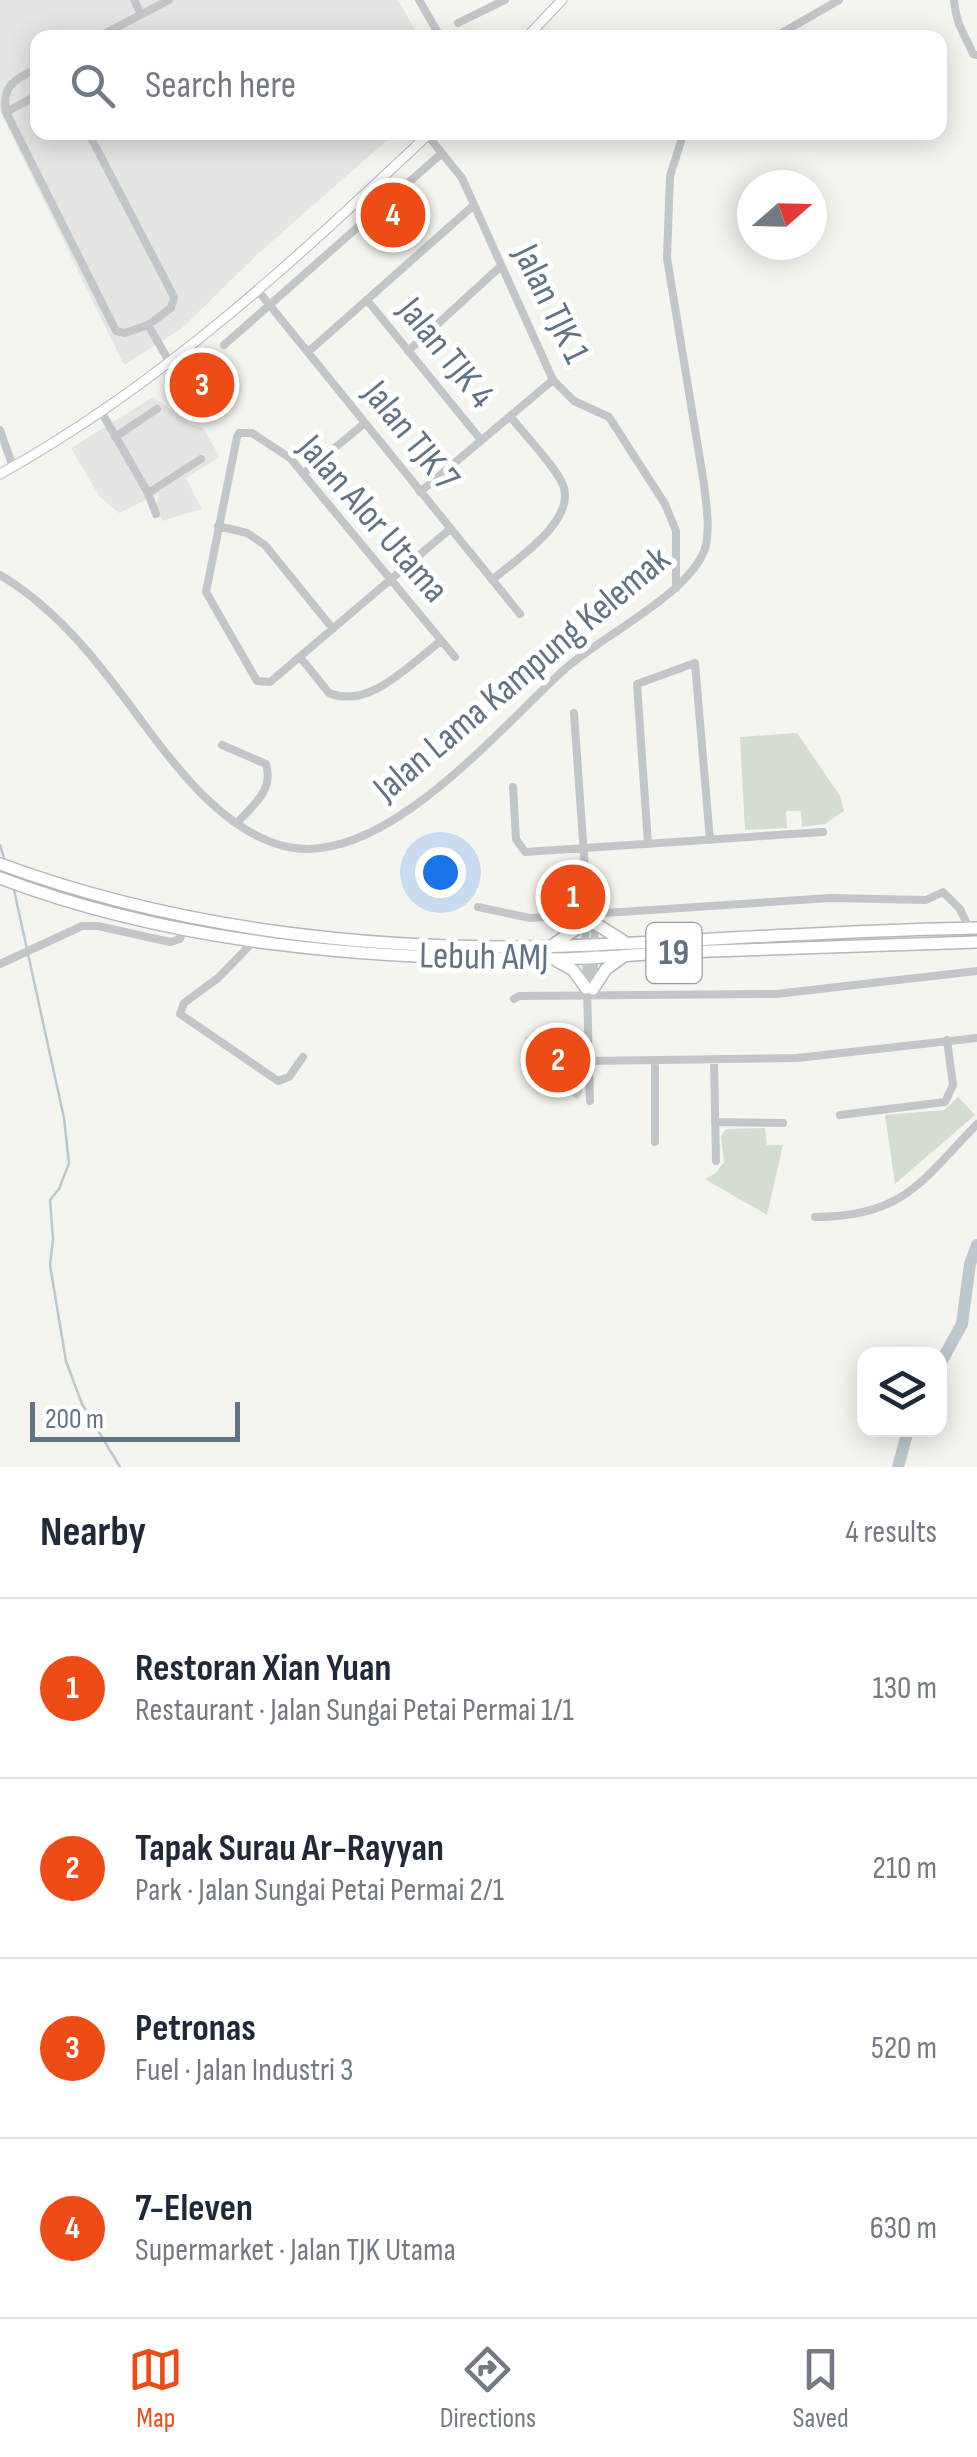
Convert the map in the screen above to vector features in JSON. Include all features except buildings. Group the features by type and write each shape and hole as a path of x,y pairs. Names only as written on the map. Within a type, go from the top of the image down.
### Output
{"highway":[{"name":"Lebuh AMJ","path":"0,864 61,901 255,940 392,956 590,951 973,928"},
{"name":"Lebuh AMJ","path":"1,878 266,930 393,943 552,952"},
{"path":"589,918 627,948 589,993 573,970 552,952 589,918"},
{"name":"Lebuh AMJ","path":"627,948 977,942"}],"main road":[{"path":"534,30 562,0"},
{"path":"0,474 102,413 171,364 259,292 423,140"}],"street":[{"path":"134,0 141,14"},
{"path":"111,30 169,0"},
{"path":"420,0 437,30"},
{"path":"458,23 505,0"},
{"path":"788,30 839,0"},
{"path":"954,0 958,28 973,54 977,54"},
{"path":"30,73 7,86 3,96 6,112 116,331 125,333 148,325 171,308 174,297 92,140"},
{"path":"6,112 30,98"},
{"name":"Jalan TJK 1","path":"433,140 462,178 553,380 574,401 609,417 665,504 676,531 676,588"},
{"name":"Jalan Lama Kampung Kelemak","path":"0,575 62,625 101,668 178,769 238,822 273,842 302,848 342,843 384,825 435,791 582,655 676,588 701,558 708,520 667,258 670,176 681,140"},
{"path":"224,345 442,153"},
{"path":"308,352 474,205"},
{"path":"345,214 358,228"},
{"path":"408,350 501,266"},
{"name":"Jalan TJK 7","path":"259,292 520,614"},
{"name":"Jalan TJK 4","path":"367,300 481,440"},
{"path":"148,325 171,364"},
{"path":"420,492 553,380"},
{"path":"115,436 157,409"},
{"path":"102,413 156,514"},
{"path":"492,580 550,530 565,500 562,484 510,416"},
{"path":"304,474 365,423"},
{"path":"0,430 12,467"},
{"name":"Jalan Alor Utama","path":"218,526 239,433 252,433 273,444 304,474 455,657"},
{"path":"148,493 201,458"},
{"path":"332,629 266,545 248,533 218,526 206,592 257,681 266,684 300,657 450,529"},
{"path":"300,657 322,687 348,698 374,690 441,641"},
{"path":"648,844 637,684 695,663 710,840"},
{"path":"574,713 589,918 590,1100"},
{"path":"222,745 266,764 270,778 268,787 238,822"},
{"path":"513,788 516,839 526,852 823,832"},
{"path":"478,906 530,918 589,918 830,898 926,900 943,892 973,928"},
{"path":"0,964 82,926 170,942 180,938 184,927"},
{"path":"255,940 218,978 184,1003 180,1014 278,1081 289,1077 303,1056"},
{"path":"514,999 589,993 776,994 977,971"},
{"path":"590,1062 796,1058 977,1038"},
{"path":"840,1115 946,1102 952,1085 947,1040"},
{"path":"654,1060 654,1142"},
{"path":"714,1060 716,1161"},
{"path":"715,1122 783,1123"},
{"path":"815,1217 869,1212 904,1198 977,1124"}],"shaded area":[{"path":"0,0 398,0 415,30 30,30 30,140 387,140 258,254 181,329 124,365 0,111"},
{"path":"153,397 190,424 203,428 220,457 186,478 202,509 162,521 156,504 159,493 119,513 99,496 71,448"},
{"path":"797,733 840,796 844,811 825,824 802,827 801,811 786,811 787,828 745,830 740,737"},
{"path":"581,1036 582,1093 578,1099 546,1082 525,1037"},
{"path":"958,1097 975,1115 895,1184 885,1115 944,1110"},
{"path":"765,1128 767,1145 783,1145 767,1215 705,1179 724,1162 721,1136 726,1129"}],"waterway":[{"path":"0,845 4,858"},
{"path":"14,890 64,1118 69,1163 50,1200 50,1265 66,1361 82,1404 120,1467"},
{"path":"947,1351 962,1324 970,1264 977,1245"},
{"path":"898,1467 906,1437"}],"place":[{"name":"7-Eleven","path":"393,215"},
{"name":"Petronas","path":"202,385"},
{"name":"Restoran Xian Yuan","path":"573,897"},
{"name":"Tapak Surau Ar-Rayyan","path":"558,1060"}]}
